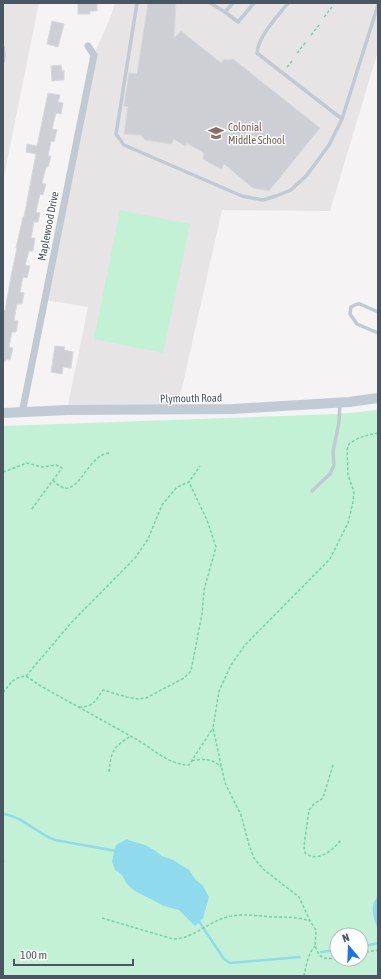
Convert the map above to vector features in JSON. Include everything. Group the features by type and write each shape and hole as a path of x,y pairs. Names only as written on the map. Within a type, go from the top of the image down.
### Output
{"street":[{"name":"Maplewood Drive","path":"22,412 94,55 88,46"},
{"name":"Plymouth Road","path":"3,413 66,410 233,410 340,403 378,398"}],"lane":[{"path":"137,3 116,134 124,145 242,196 263,200 291,190 307,175 329,145 342,119 378,5"},
{"path":"210,3 238,22 254,3"},
{"path":"225,12 233,3"},
{"path":"288,3 264,34 257,46 257,53 342,119"},
{"path":"3,47 3,62"},
{"path":"378,312 360,304 356,304 351,307 350,314 357,324 378,333"},
{"path":"312,492 330,474 334,465 333,452 339,422 340,403"}],"path":[{"path":"324,17 332,7"},
{"path":"311,35 319,25"},
{"path":"297,53 306,42"},
{"path":"286,67 292,61"},
{"path":"329,958 324,958 319,955 315,946 316,930 310,921 300,897 263,869 254,858 241,815 228,790 221,767 213,728 219,691 231,665 245,645 330,559 348,524 354,502 354,492 348,475 348,444 357,438 378,434"},
{"path":"53,480 60,487 65,489 73,487 99,456 109,453"},
{"path":"3,472 27,463 42,467 56,465 62,468 31,510"},
{"path":"3,692 10,682 26,676 76,618 135,558 148,539 162,505 178,487 189,482 200,466"},
{"path":"79,707 92,706 103,690 127,697 138,699 146,698 184,678 192,671 202,614 204,590 216,547 207,520 189,482"},
{"path":"26,676 180,765 189,765 191,762 204,759 216,762 221,767"},
{"path":"191,762 213,728"},
{"path":"109,772 111,758 115,748 131,736"},
{"path":"333,765 322,798 309,810 304,846 305,854 308,856 326,854 341,840"},
{"path":"102,918 173,939 183,938 223,918 238,915 295,917 310,921"},
{"path":"304,976 312,949 315,946"}],"shaded area":[{"path":"3,3 39,3 3,181"},
{"name":"Colonial Middle School","path":"115,3 378,3 378,51 330,211 222,210 177,410 67,410 88,307 45,300 94,55"}],"green space":[{"path":"120,210 190,224 163,353 94,339"},
{"path":"378,410 378,976 3,976 3,426 338,414"}],"water":[{"path":"127,839 145,845 162,856 173,860 189,870 195,879 203,886 209,897 203,918 195,926 179,910 164,906 135,891 127,884 122,875 115,870 112,861 116,845"},
{"path":"378,896 378,929 373,916 373,908 375,900"}],"building":[{"path":"78,3 97,3 97,11 90,11 90,14 78,14"},
{"name":"Colonial Middle School","path":"148,3 176,3 174,38 181,31 221,63 224,59 233,59 320,128 269,191 253,188 224,164 221,169 203,159 204,153 187,143 185,146 174,139 171,144 145,140 141,135 124,134 128,107 124,106 129,73 137,74"},
{"path":"52,21 64,24 58,47 47,44"},
{"path":"61,65 62,71 64,70 64,80 52,81 51,66"},
{"path":"48,93 60,95 58,102 63,103 61,114 56,113 52,129 57,130 54,142 51,141 48,156 51,156 48,167 46,167 42,183 46,184 43,195 40,194 36,212 40,213 38,222 34,222 31,238 35,238 33,251 29,251 25,265 30,266 27,278 23,277 20,292 24,293 22,304 17,304 14,320 18,321 16,332 12,332 9,347 13,348 10,360 6,359 6,361 3,361 3,310 5,311 16,248 24,217 36,154 26,152 27,144 37,146"},
{"path":"55,346 65,347 64,350 73,352 71,368 63,367 62,374 51,372"}],"waterway":[{"path":"3,814 10,815 23,821 55,840 116,851"},
{"path":"198,920 224,959 230,963 300,957"},
{"path":"369,945 378,943"},
{"path":"321,952 329,951"}],"place":[{"name":"Colonial Middle School","path":"216,133"}]}
